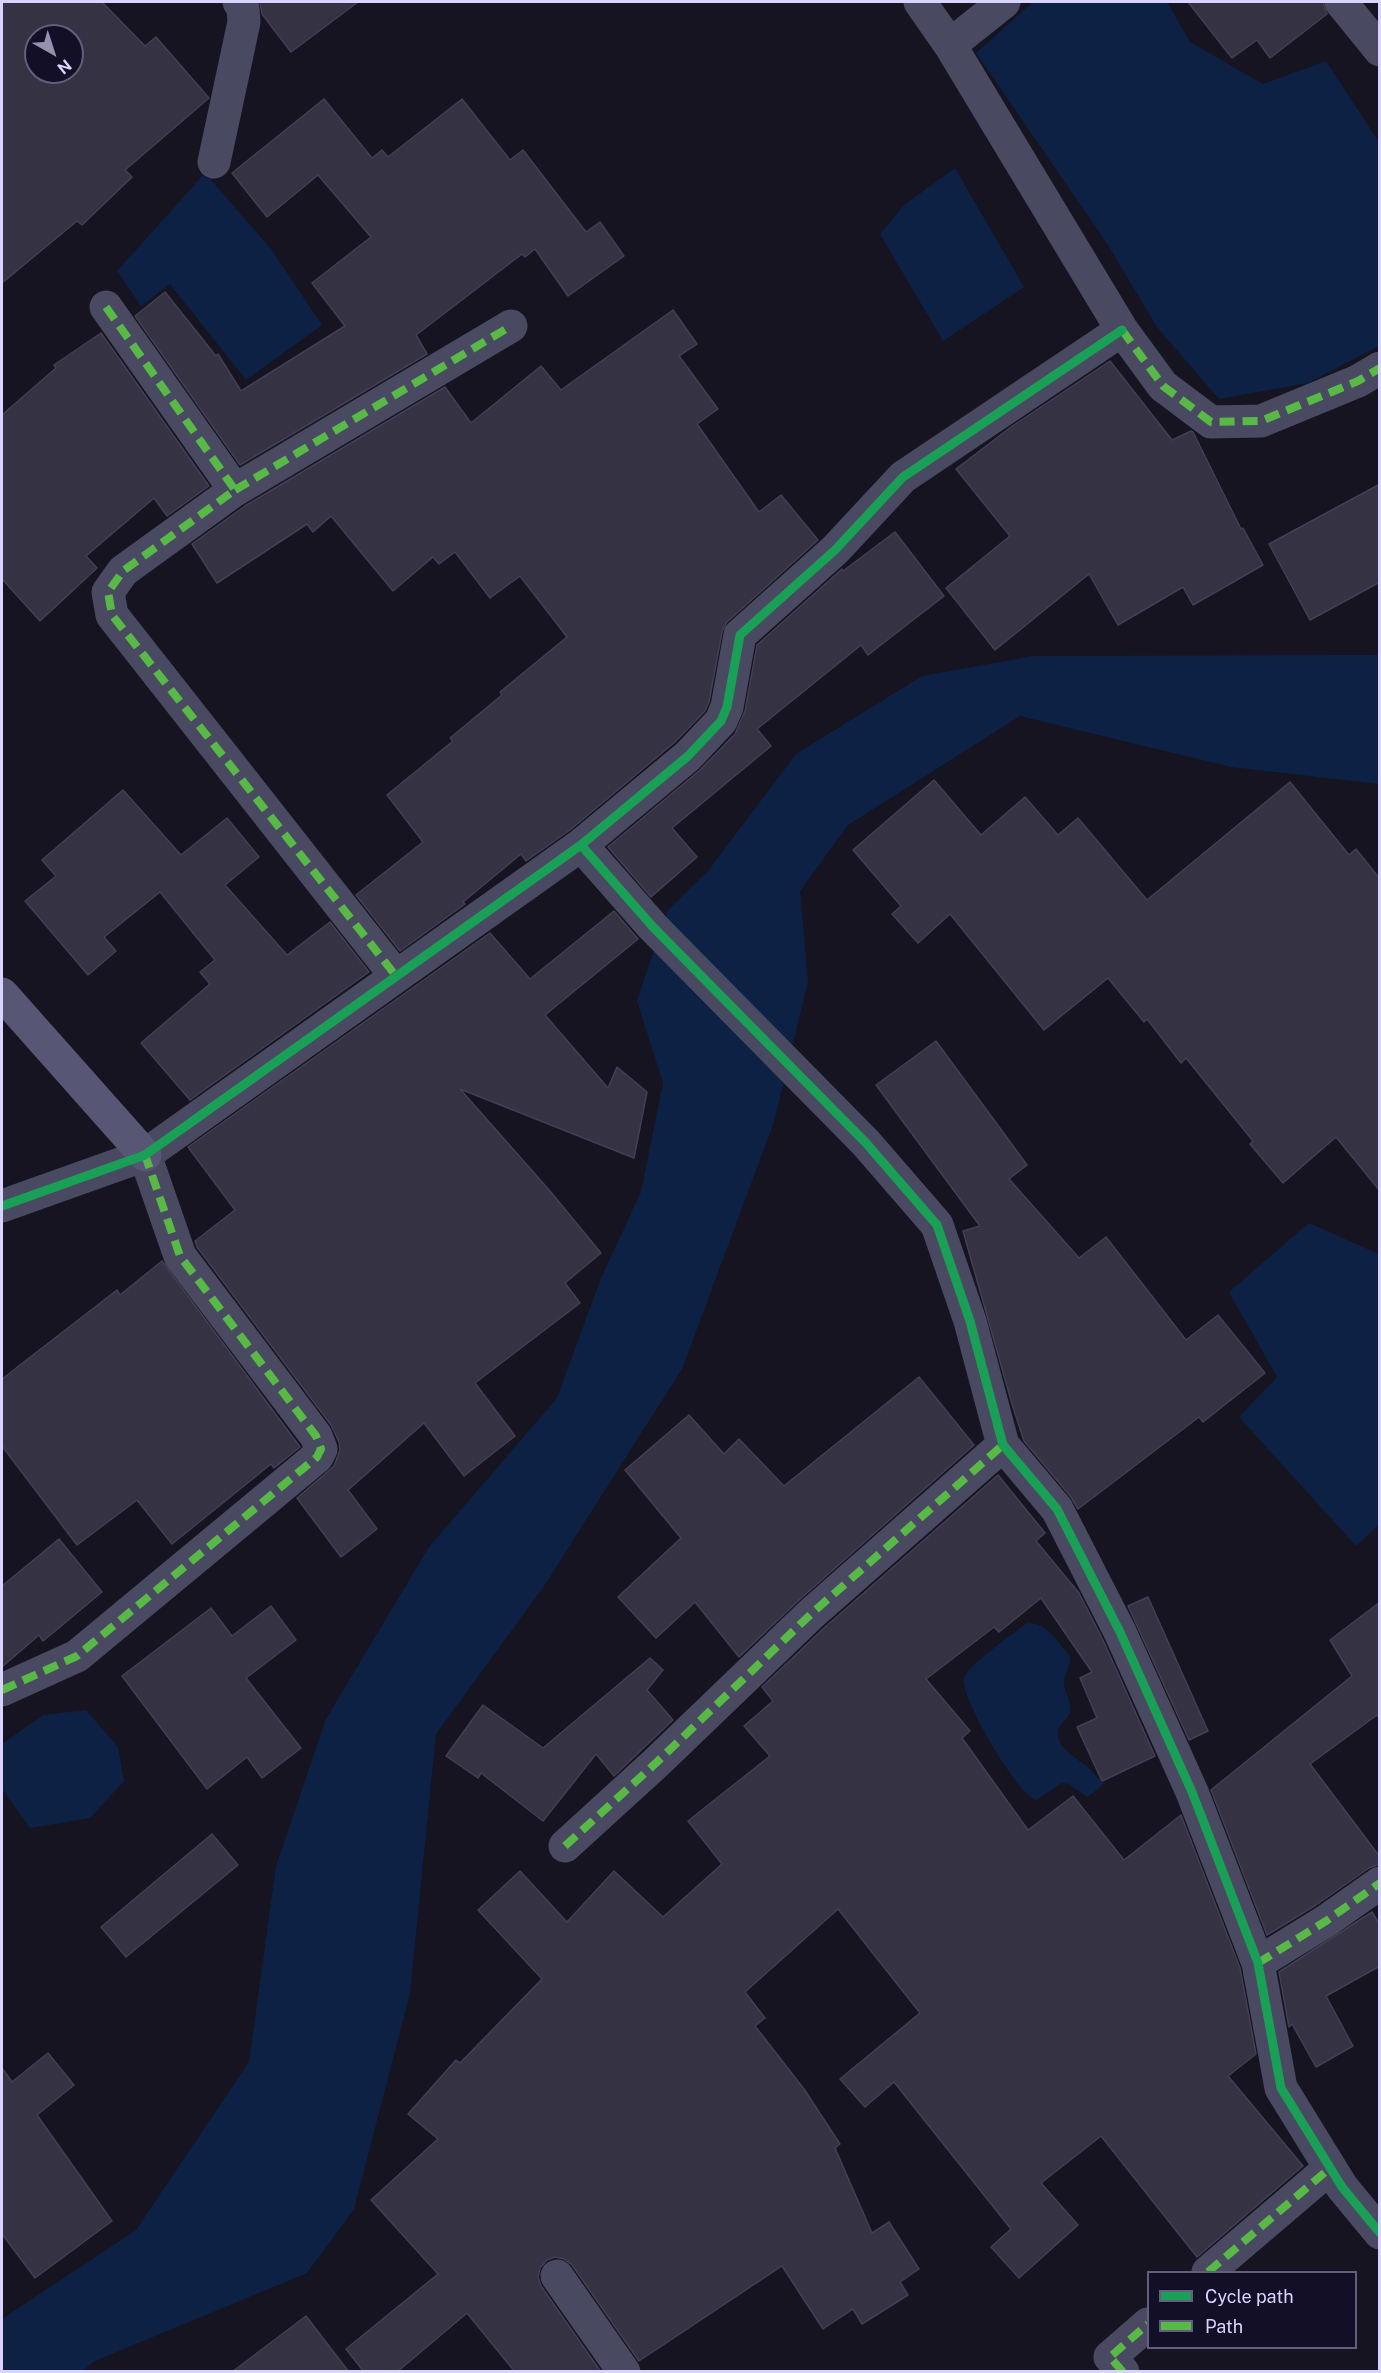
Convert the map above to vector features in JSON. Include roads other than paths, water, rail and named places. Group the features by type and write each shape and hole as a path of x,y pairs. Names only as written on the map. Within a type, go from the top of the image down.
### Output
{"street":[{"path":"214,162 244,22 243,8 239,2"},
{"path":"920,2 951,45 1122,330 1163,386 1211,422 1261,421 1358,381 1380,368"},
{"path":"951,45 1004,2"},
{"path":"1341,2 1380,50"},
{"path":"106,308 235,490"},
{"path":"396,976 112,615 108,592 123,571 235,490 511,326"},
{"path":"2,1206 145,1155 581,844 688,756 720,721 727,707 740,635 835,550 903,477 1122,330"},
{"path":"581,844 653,927 866,1143 937,1224 970,1321 1003,1445 1057,1509 1120,1632 1192,1792 1258,1963 1281,2088 1342,2187 1380,2234"},
{"path":"2,994 145,1155 180,1256 316,1436 321,1449 317,1457 77,1656 2,1690"},
{"path":"565,1846 657,1762 811,1614 1003,1445"},
{"path":"1258,1963 1326,1921 1380,1883"},
{"path":"1209,2271 1330,2168"},
{"path":"557,2276 624,2372"},
{"path":"1123,2372 1110,2357 1147,2326"}],"water":[{"path":"1033,2 1167,2 1190,42 1263,84 1326,61 1379,142 1379,346 1308,383 1219,399 1157,327 1106,242 976,53"},
{"path":"955,168 1024,287 943,341 880,234 904,205"},
{"path":"205,173 271,249 322,325 246,380 170,284 141,306 117,271"},
{"path":"1379,655 1379,784 1231,767 1020,716 848,825 800,891 808,981 774,1122 682,1369 544,1586 436,1734 410,1993 354,2209 307,2273 95,2361 82,2371 2,2372 2,2319 136,2230 249,2062 276,1866 326,1719 429,1547 557,1398 601,1278 641,1192 663,1083 637,1001 667,911 708,871 796,754 922,676 1033,656"},
{"path":"1309,1223 1379,1254 1379,1525 1356,1546 1239,1417 1277,1377 1229,1292"},
{"path":"1027,1623 1046,1629 1070,1656 1064,1683 1070,1711 1058,1730 1058,1736 1063,1747 1103,1783 1087,1797 1069,1784 1062,1783 1036,1800 1027,1794 991,1744 970,1704 964,1678 967,1672 992,1649"},
{"path":"86,1710 118,1747 124,1781 90,1818 30,1828 2,1789 2,1744 43,1715"}]}
